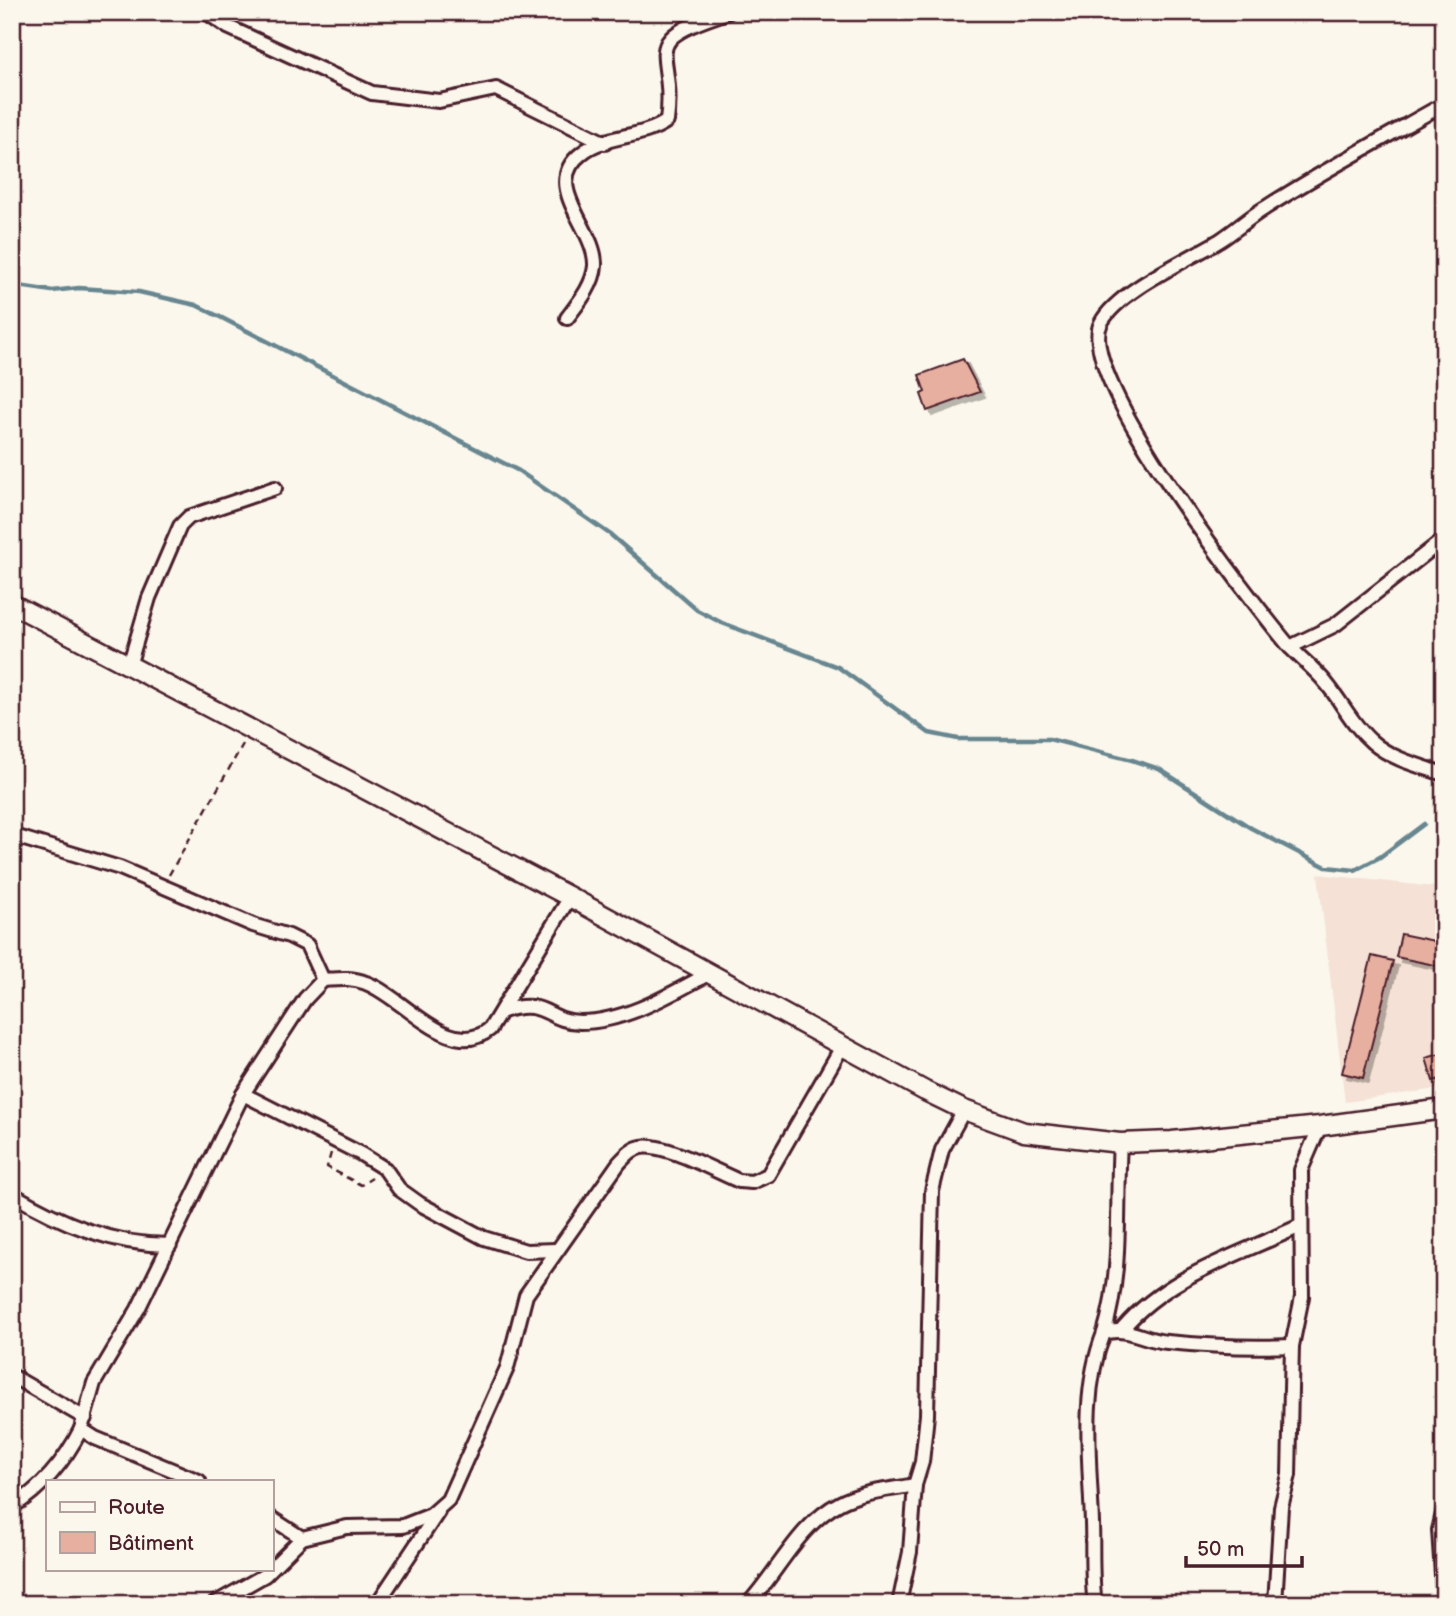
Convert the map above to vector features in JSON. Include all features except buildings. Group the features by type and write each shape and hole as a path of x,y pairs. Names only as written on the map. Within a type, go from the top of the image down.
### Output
{"street":[{"path":"206,12 228,27 372,93 439,101 496,89 605,143"},
{"path":"567,318 584,296 595,266 593,248 568,199 565,177 572,162 584,151 653,131 667,121 670,103 663,59 666,43 674,34 704,19 728,12"},
{"path":"1444,104 1264,208 1221,240 1166,269 1110,310 1100,323 1097,342 1103,365 1141,440 1191,518 1290,647 1326,682 1349,716 1372,743 1402,760 1444,774"},
{"path":"129,666 149,598 180,526 188,517 275,488"},
{"path":"1290,647 1335,625 1444,539"},
{"path":"12,604 569,897 964,1110 1024,1132 1120,1143 1172,1141 1320,1126 1444,1109"},
{"path":"12,840 21,838 164,884 228,914 289,936 307,945 323,980"},
{"path":"12,1507 32,1494 51,1474 83,1423 94,1383 138,1309 243,1094 304,999 323,980 351,978 396,998 425,1023 449,1036 466,1039 482,1036 502,1011 569,897"},
{"path":"502,1011 529,1005 579,1022 606,1018 649,1004 710,974"},
{"path":"377,1604 448,1500 507,1368 526,1295 556,1250 632,1150 644,1146 663,1149 739,1181 752,1182 768,1175 843,1045"},
{"path":"243,1094 386,1169 399,1189 420,1204 484,1238 526,1251 556,1250"},
{"path":"899,1604 910,1552 915,1485 922,1462 929,1385 932,1191 942,1150 964,1110"},
{"path":"1275,1604 1282,1507 1289,1475 1292,1346 1302,1297 1301,1170 1320,1126"},
{"path":"1095,1604 1087,1452 1088,1404 1097,1351 1113,1303 1120,1143"},
{"path":"12,1194 104,1237 144,1245 170,1245"},
{"path":"1104,1333 1123,1328 1148,1303 1185,1278 1300,1226"},
{"path":"1123,1328 1163,1342 1292,1346"},
{"path":"12,1376 83,1423 95,1438 197,1480"},
{"path":"748,1604 802,1536 839,1503 860,1495 915,1485"},
{"path":"273,1568 302,1538 347,1527 403,1526 440,1509"},
{"path":"1443,1590 1439,1530 1444,1509"},
{"path":"273,1519 302,1538"},
{"path":"214,1604 265,1576 271,1570"}],"path":[{"path":"164,884 252,729"},
{"path":"334,1143 327,1167 361,1185 386,1169"}],"shaded area":[{"path":"1318,874 1444,888 1444,1088 1345,1102"}],"waterway":[{"path":"12,285 52,291 79,288 139,292 196,305 519,471 611,535 697,610 722,623 838,667 929,733 958,739 1049,739 1159,769 1251,828 1326,867 1355,870 1380,857 1424,824"}]}
